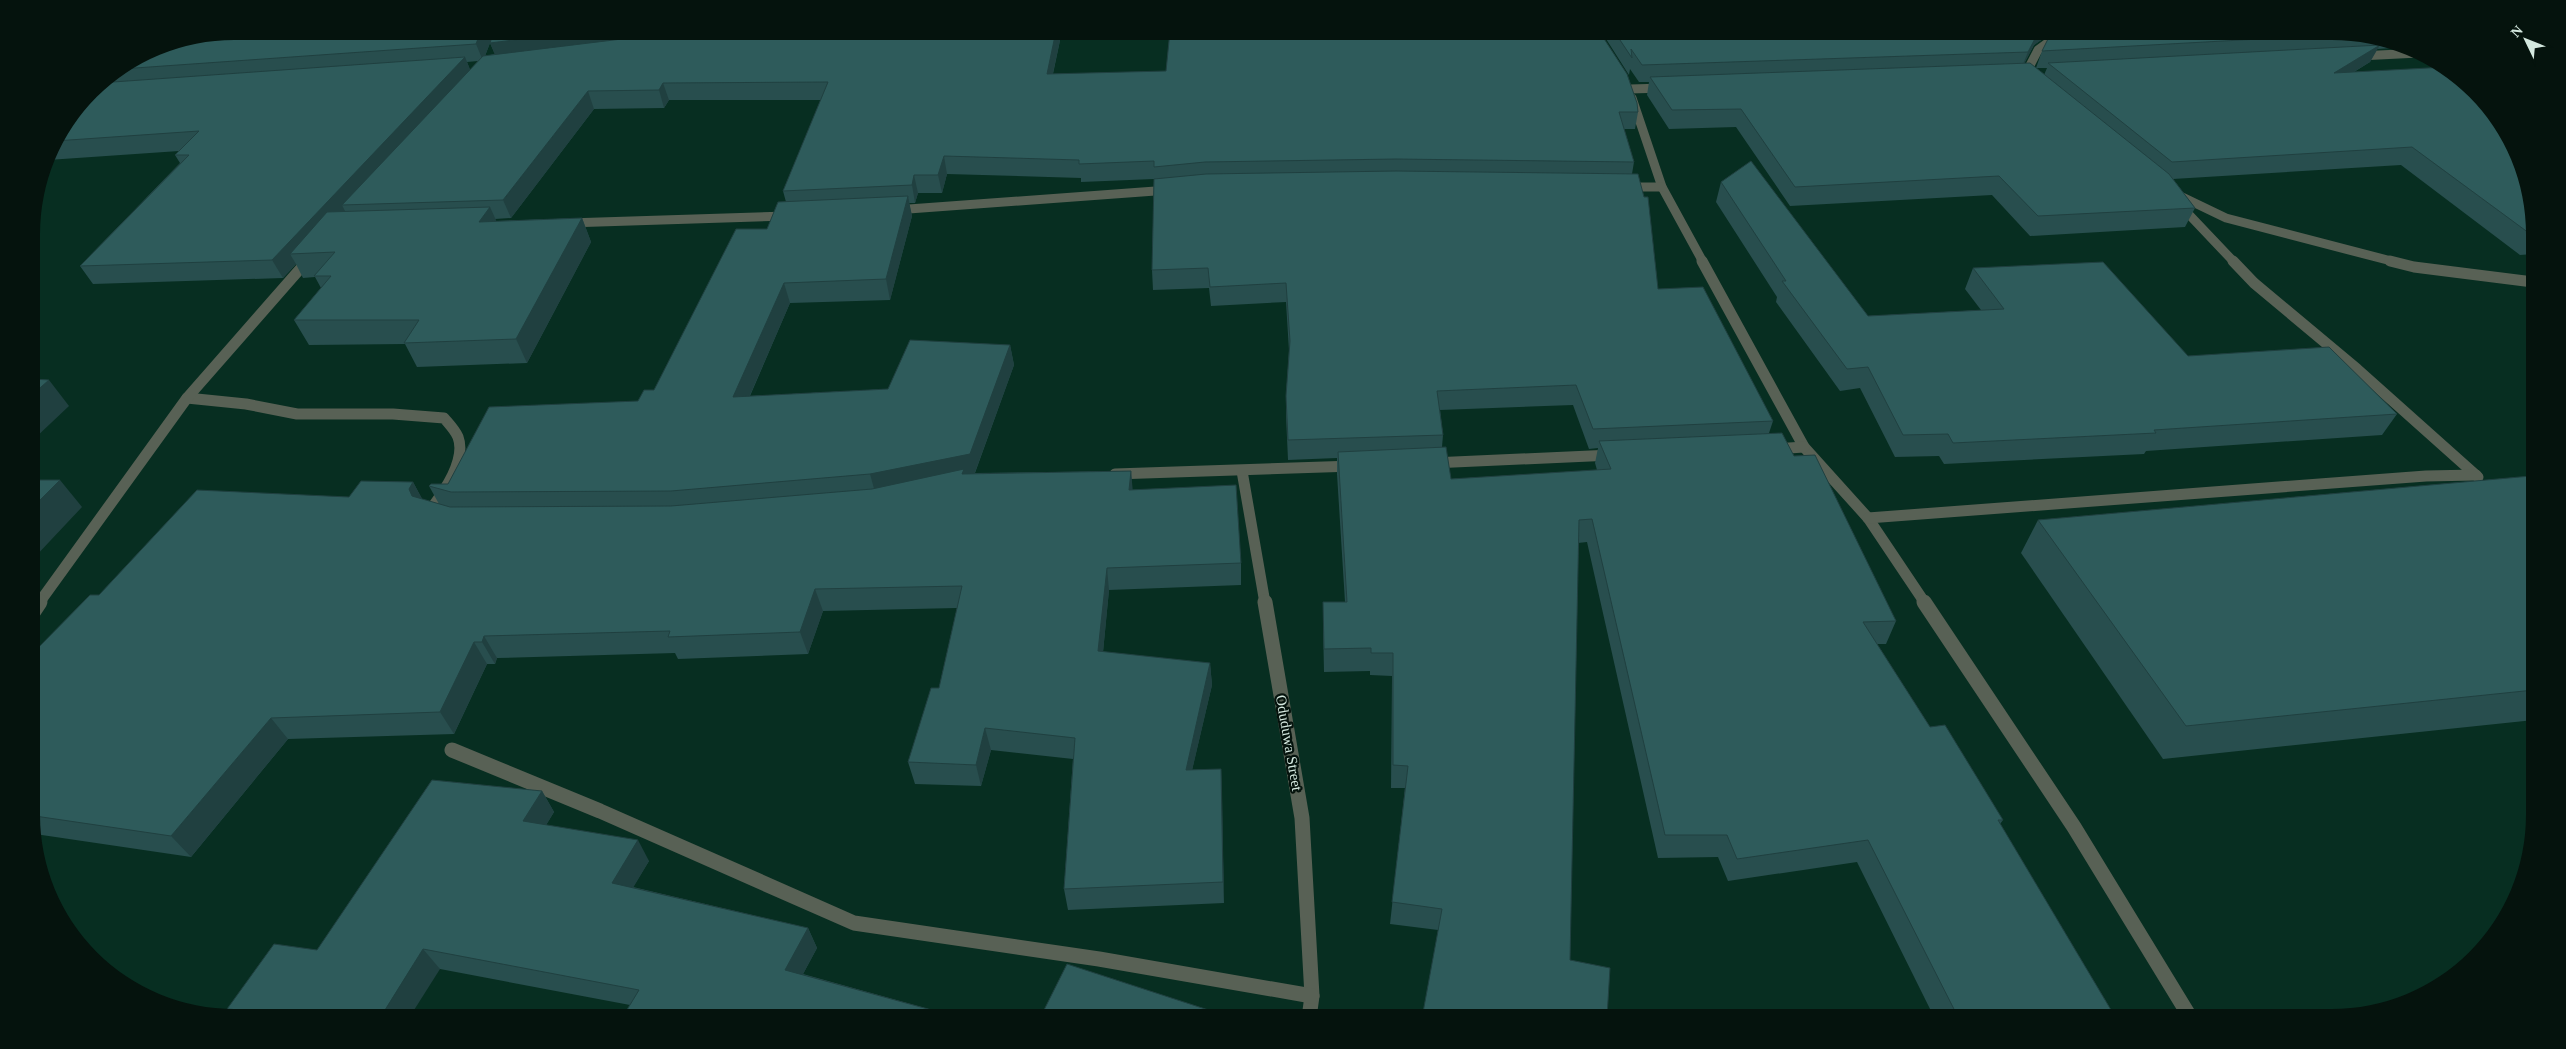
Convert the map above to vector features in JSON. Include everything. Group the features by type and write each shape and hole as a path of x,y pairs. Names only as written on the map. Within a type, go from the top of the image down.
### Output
{"street":[{"path":"2027,76 2038,50 2052,40"},
{"path":"2350,57 2403,54"},
{"path":"1680,88 1627,85 1662,187 1804,447 1868,518 2074,827 2185,1009"},
{"path":"1613,187 1662,187"},
{"path":"884,211 1178,189"},
{"path":"2490,487 2357,369 2254,283 2166,189 2226,218 2338,249 2414,267 2526,281"},
{"path":"561,223 796,215"},
{"path":"40,603 186,398 316,252"},
{"path":"186,398 246,404 297,414 393,414 444,418 456,431 460,443 453,473 429,512 446,516"},
{"path":"1765,449 1804,447"},
{"path":"1419,464 1626,455"},
{"path":"1104,474 1370,466"},
{"name":"Oduduwa Street","path":"1242,471 1302,818 1312,996 1310,1009"},
{"path":"1868,518 2426,476 2476,475"},
{"path":"452,750 600,811 854,923 1100,959 1312,996"}],"building":[{"path":"221,40 478,40 476,44 134,68 172,50"},
{"path":"491,40 514,40 490,43"},
{"path":"614,40 1054,40 1047,74 1166,71 1169,40 1605,40 1627,74 1637,103 1638,112 1619,112 1634,162 1396,159 1205,162 1154,167 1154,161 1079,164 1079,160 944,156 938,175 914,175 912,185 783,191 828,82 663,83 659,90 588,91 503,200 342,205 483,56"},
{"path":"1620,40 2034,40 2028,52 1642,65 1631,49 1632,58"},
{"path":"2048,40 2241,40 2042,51"},
{"path":"2378,46 2334,73 2432,68 2460,88 2486,116 2506,148 2516,172 2522,196 2526,231 2412,147 2172,162 2048,63"},
{"path":"465,57 272,260 80,266 189,155 175,155 199,131 64,140 88,106 114,82"},
{"path":"2030,63 2169,174 2195,208 2038,216 1999,176 1795,187 1741,109 1672,110 1650,77"},
{"path":"1751,161 1868,316 2004,309 1973,268 2103,262 2188,356 2329,347 2397,414 2154,430 2156,433 1953,443 1948,434 1903,435 1868,367 1847,369 1782,281 1786,281 1721,182"},
{"path":"1396,171 1638,174 1644,197 1648,197 1658,289 1703,287 1773,421 1593,429 1576,385 1437,391 1443,435 1288,440 1286,396 1290,341 1286,283 1210,287 1208,268 1152,270 1154,179 1206,174"},
{"path":"908,196 886,279 784,283 733,397 888,389 910,340 1010,345 970,454 870,474 671,491 451,492 429,486 431,484 448,484 489,407 638,401 644,390 654,390 736,229 767,229 778,202"},
{"path":"490,207 479,222 582,218 516,339 404,343 419,320 294,320 331,276 314,276 335,252 290,254 327,212"},
{"path":"40,379 49,380 40,388"},
{"path":"1782,433 1794,456 1815,455 1896,621 1863,622 1930,727 1945,725 2003,820 1998,820 2110,1009 1954,1009 1868,840 1737,859 1727,835 1665,835 1592,519 1579,520 1570,960 1610,968 1607,1009 1424,1009 1442,909 1392,902 1408,766 1393,765 1393,653 1371,653 1371,648 1324,649 1323,602 1347,602 1338,452 1446,447 1451,479 1611,469 1599,441"},
{"path":"964,469 962,474 1131,471 1129,490 1236,485 1241,563 1107,568 1098,651 1210,663 1186,770 1221,769 1223,882 1064,889 1075,738 985,728 976,765 908,762 931,688 939,688 962,586 815,589 800,632 668,637 670,631 484,636 482,642 474,642 440,712 271,718 171,836 40,817 40,646 90,595 99,595 197,490 349,497 361,481 413,482 409,489 412,496 450,507 671,506 872,489"},
{"path":"2526,476 2526,691 2186,726 2038,520"},
{"path":"40,480 60,480 40,500"},
{"path":"432,780 542,791 523,821 638,840 612,883 808,928 785,970 928,1009 627,1009 639,990 423,949 386,1009 227,1009 274,944 317,950"},
{"path":"1067,964 1205,1009 1044,1009"}]}
